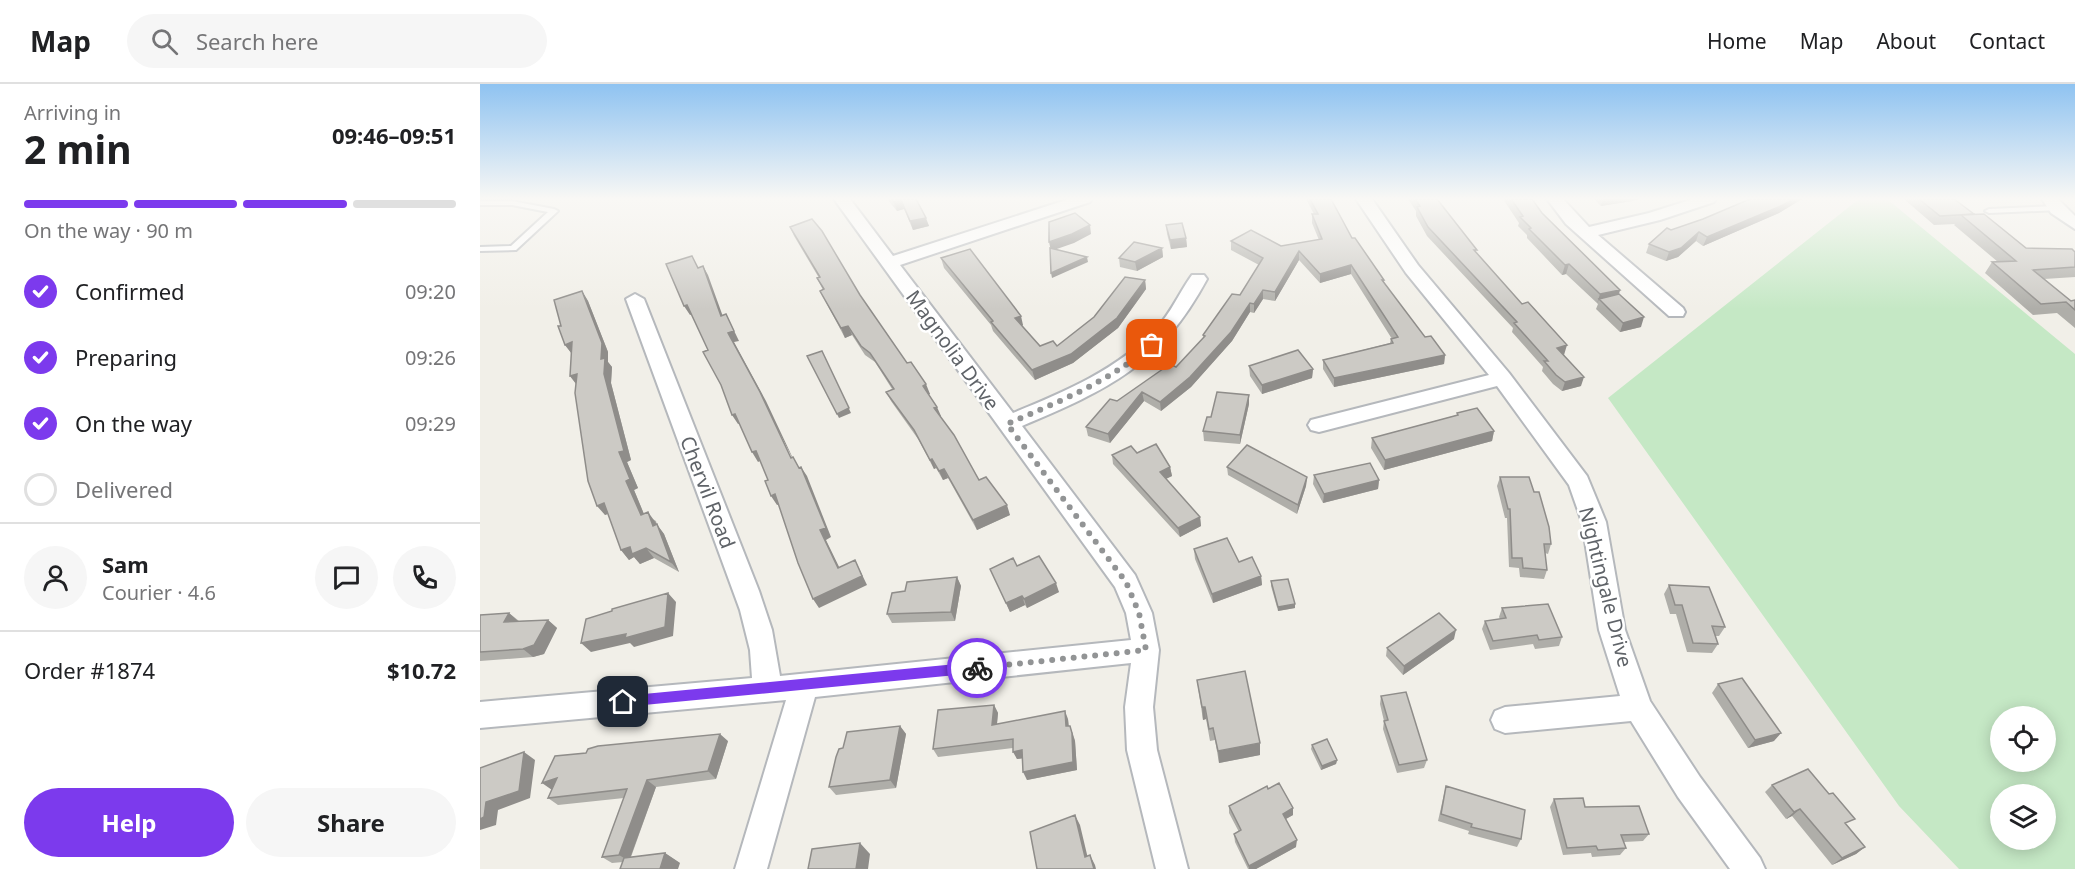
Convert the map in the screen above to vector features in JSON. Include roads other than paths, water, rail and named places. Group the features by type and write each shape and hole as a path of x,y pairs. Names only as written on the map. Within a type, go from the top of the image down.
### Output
{"street":[{"name":"Magnolia Drive","path":"869,236 1126,582 1139,613 1146,650 1139,707 1142,750 1172,869"},
{"path":"890,264 975,236"},
{"name":"Nightingale Drive","path":"1389,236 1412,269 1502,378 1579,482 1594,522 1612,630 1638,707 1689,787 1749,869"},
{"path":"1588,236 1676,312"},
{"path":"1007,424 1086,390 1130,364 1176,321 1198,279"},
{"name":"Chervil Road","path":"635,299 743,584 766,661 766,688"},
{"path":"1319,425 1502,378"},
{"path":"480,715 804,686 1146,650"},
{"path":"751,869 804,686"},
{"path":"1505,720 1638,707"}],"lane":[{"path":"480,249 513,248 527,236"}]}
